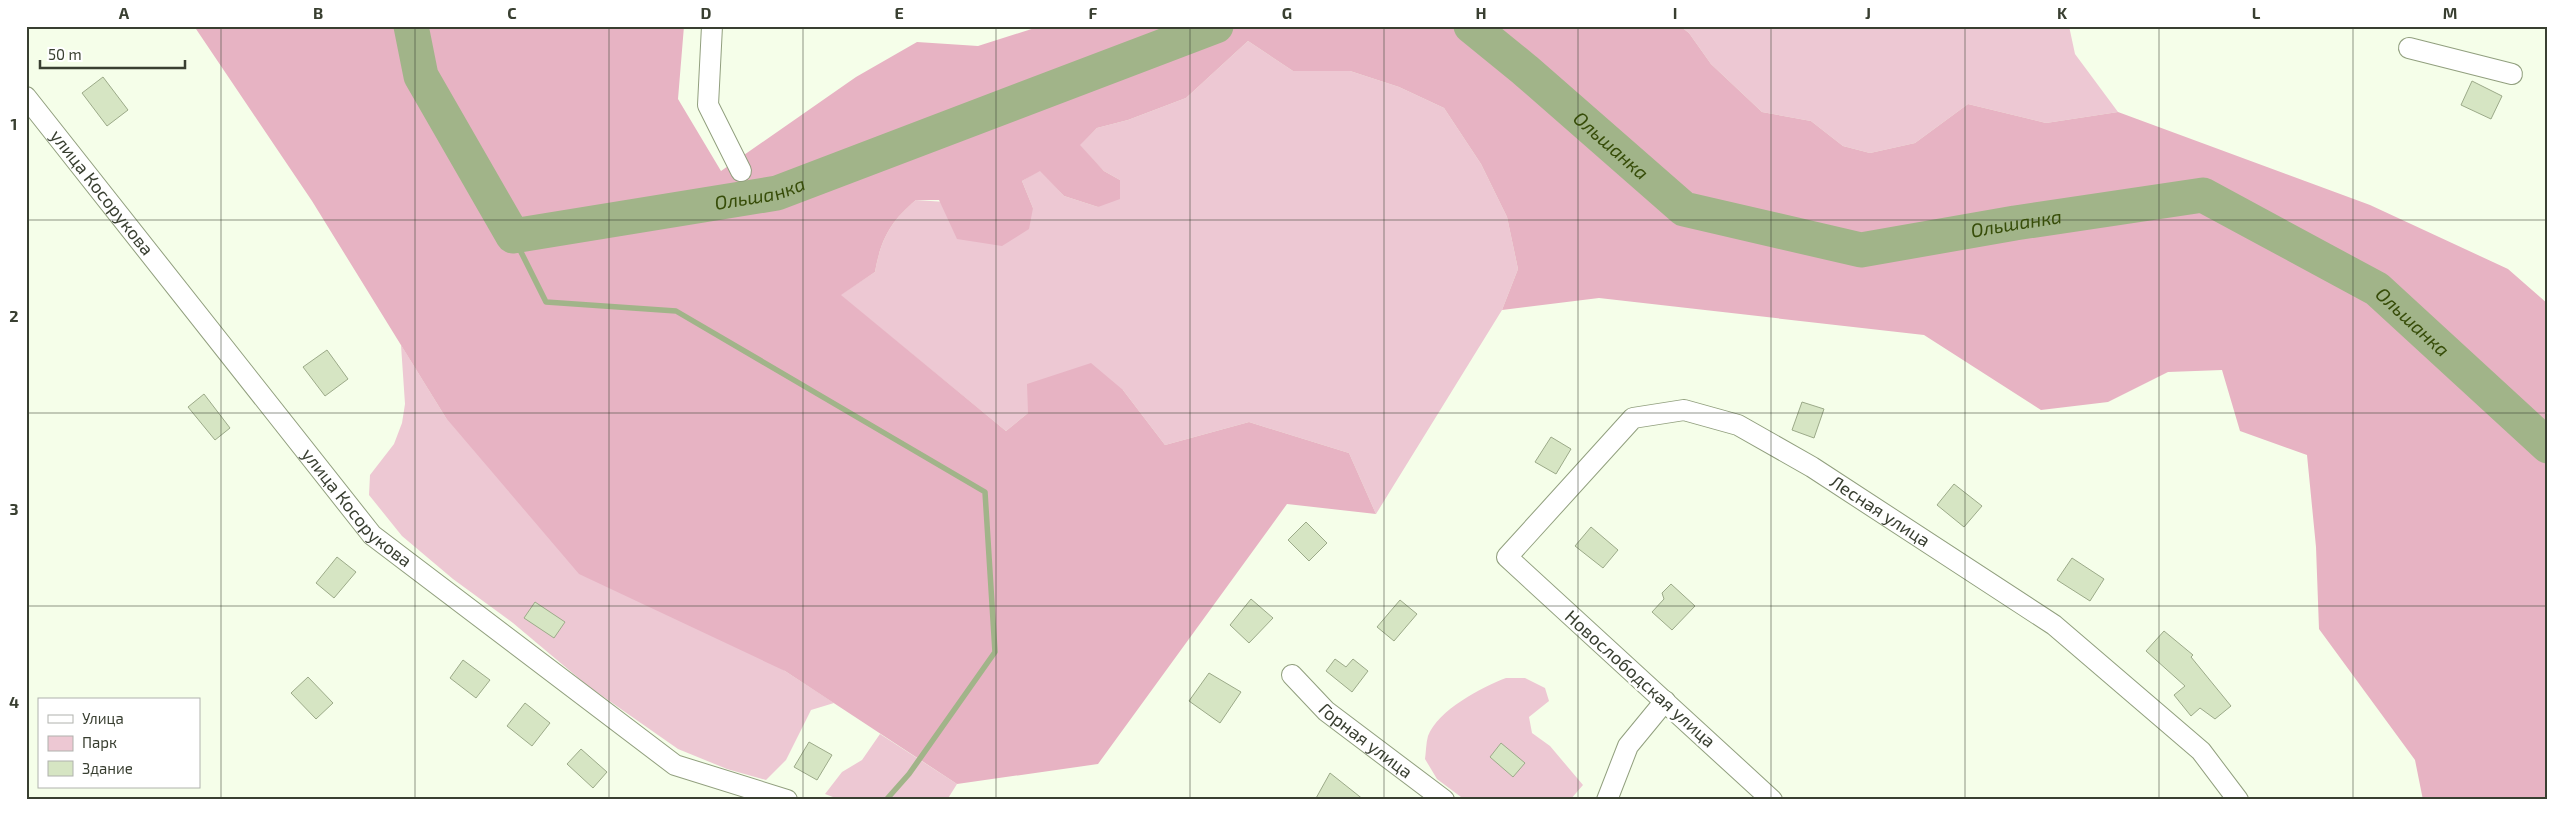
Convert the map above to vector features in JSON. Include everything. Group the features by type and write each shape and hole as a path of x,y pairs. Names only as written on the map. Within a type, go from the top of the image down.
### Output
{"street":[{"path":"712,26 708,105 741,171"},
{"path":"2409,48 2512,74"},
{"name":"улица Косорукова","path":"26,97 372,535 675,765 786,800"},
{"name":"Лесная улица","path":"1507,557 1633,418 1684,410 1738,425 1812,467 2054,625 2201,751 2238,800"},
{"name":"Новослободская улица","path":"1507,557 1772,800"},
{"name":"Горная улица","path":"1292,675 1326,710 1444,800"},
{"path":"1607,800 1628,746 1665,701"}],"green space":[{"path":"1680,26 2069,26 2075,54 2118,112 2046,123 1968,104 1915,143 1870,153 1843,146 1811,121 1762,112 1711,64 1689,33"},
{"path":"1248,41 1293,71 1350,71 1399,87 1444,108 1481,164 1507,217 1518,269 1502,310 1376,514 1349,453 1249,422 1165,445 1123,390 1028,413 1006,431 840,295 875,272 880,250 888,232 899,216 916,200 1033,208 1022,181 1040,170 1064,196 1098,207 1120,180 1104,171 1079,145 1097,128 1128,120 1186,98"},
{"path":"401,345 446,418 785,671 834,703 811,710 786,760 766,780 727,769 678,749 588,686 513,623 453,579 402,536 369,495 370,475 394,444 402,423 405,404"},
{"path":"1506,678 1525,678 1545,688 1549,701 1529,717 1532,733 1550,746 1583,785 1570,800 1465,800 1437,779 1425,759 1428,736 1433,726 1441,717 1473,693"},
{"path":"880,734 957,784 947,800 841,800 825,794 842,772 862,760"}],"shaded area":[{"path":"194,26 684,26 678,99 721,171 856,77 917,42 978,46 1041,26 1680,26 1689,33 1711,64 1762,112 1811,121 1843,146 1870,153 1915,143 1968,104 2046,123 2118,112 2370,205 2508,269 2548,304 2548,800 2423,800 2415,760 2319,629 2316,547 2307,455 2240,431 2222,370 2168,372 2108,402 2041,410 1924,335 1599,298 1502,310 1518,269 1507,217 1481,164 1444,108 1399,87 1350,71 1293,71 1248,41 1186,98 1128,120 1097,128 1080,145 1104,171 1120,180 1120,199 1098,207 1064,196 1040,171 1022,181 1033,208 1029,229 1002,246 957,239 939,200 916,200 899,216 888,232 880,250 875,272 841,295 1006,431 1028,413 1027,384 1091,363 1123,390 1165,445 1249,422 1349,453 1376,514 1287,504 1098,764 957,784 785,671 579,574 446,418 312,201"}],"building":[{"path":"103,77 128,110 107,126 82,93"},
{"path":"2472,81 2502,96 2491,119 2461,105"},
{"path":"327,350 348,379 325,396 303,367"},
{"path":"204,394 230,428 215,440 188,407"},
{"path":"1802,402 1824,409 1814,438 1792,430"},
{"path":"1551,437 1571,449 1556,474 1535,462"},
{"path":"1954,484 1982,506 1964,527 1937,505"},
{"path":"1306,522 1327,543 1309,561 1288,540"},
{"path":"1591,527 1618,550 1603,568 1575,546"},
{"path":"337,557 356,572 334,598 316,583"},
{"path":"2072,558 2104,579 2090,601 2057,580"},
{"path":"1671,584 1695,606 1672,630 1652,612 1664,599 1662,593"},
{"path":"1251,599 1273,618 1249,643 1230,625"},
{"path":"1400,600 1417,614 1394,641 1377,627"},
{"path":"535,602 565,622 554,638 524,618"},
{"path":"2164,631 2193,655 2191,657 2231,706 2215,719 2200,708 2191,716 2174,695 2185,686 2146,651"},
{"path":"1335,659 1346,667 1353,659 1368,671 1352,692 1326,671"},
{"path":"463,660 490,680 476,698 450,678"},
{"path":"1209,673 1241,692 1220,723 1189,701"},
{"path":"308,677 333,703 316,719 291,693"},
{"path":"525,703 550,723 532,746 507,726"},
{"path":"809,742 832,755 817,780 794,767"},
{"path":"1501,743 1525,763 1513,777 1490,757"},
{"path":"581,749 607,772 593,788 567,764"},
{"path":"1330,773 1364,800 1315,800"}],"waterway":[{"name":"Ольшанка","path":"411,26 421,76 513,236 777,193 1216,26"},
{"name":"Ольшанка","path":"1471,26 1525,70 1684,209 1861,250 2015,223 2203,195 2377,289 2548,446"},
{"path":"513,236 546,302 676,311 985,492 995,652 909,774 886,800"}]}
